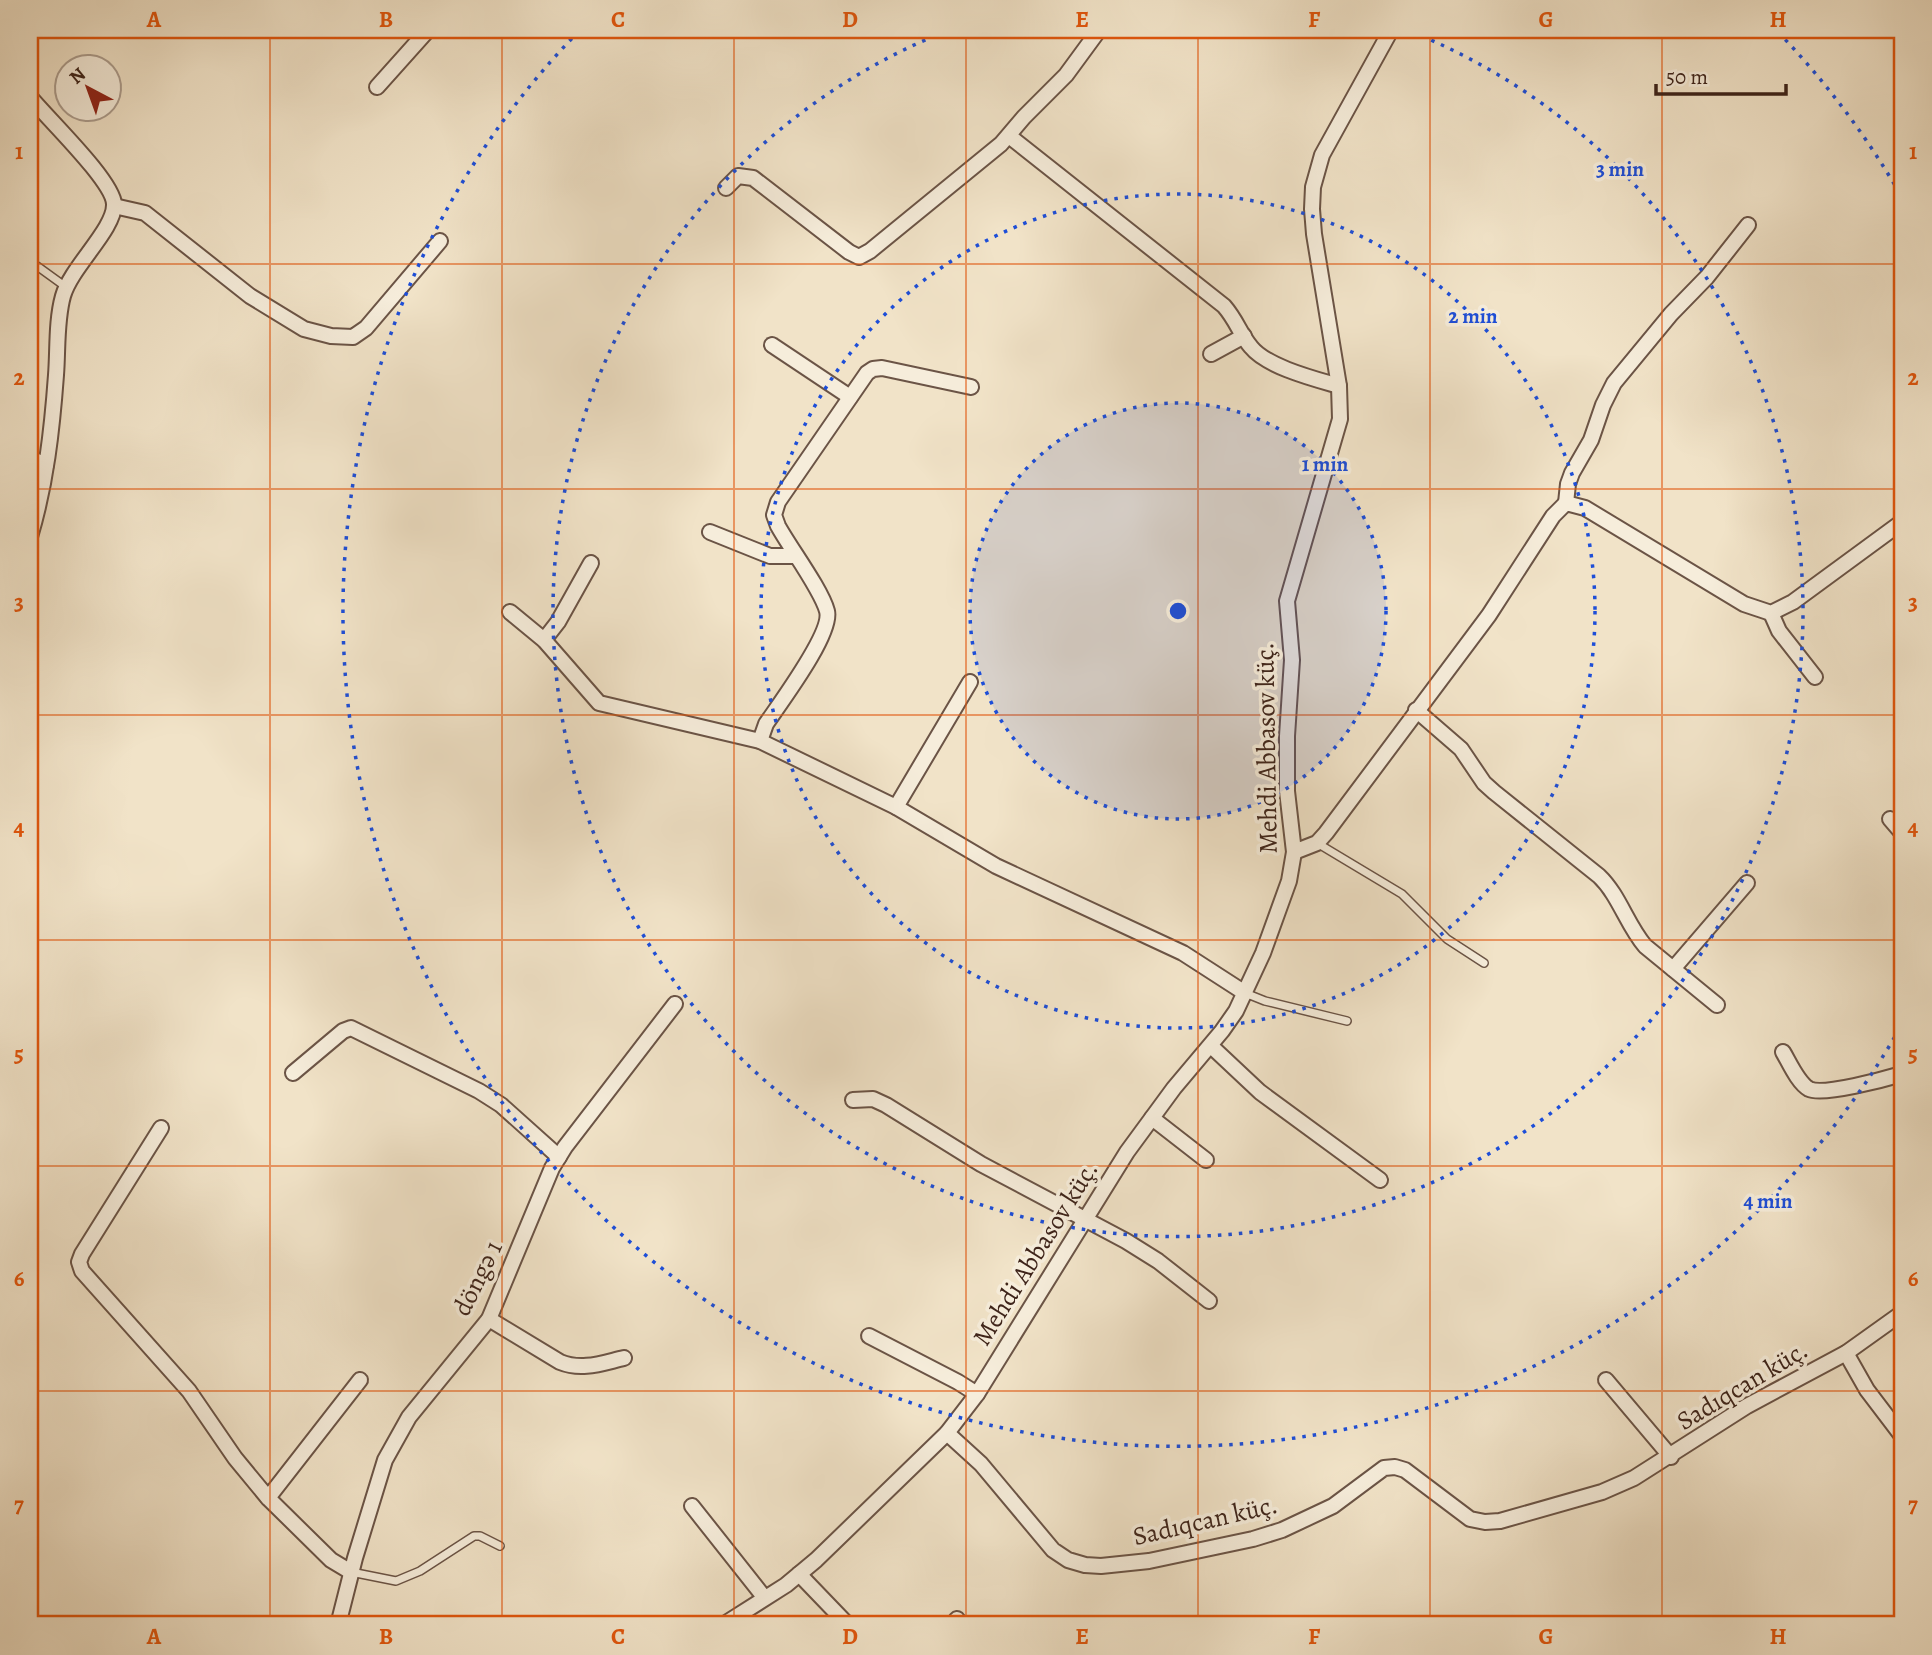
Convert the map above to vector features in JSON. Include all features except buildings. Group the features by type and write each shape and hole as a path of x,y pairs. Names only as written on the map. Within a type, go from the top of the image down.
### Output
{"street":[{"path":"377,87 428,30"},
{"path":"726,188 738,176 753,178 859,257 870,251 1009,136 1066,75 1099,30"},
{"name":"Mehdi Abbasov küç.","path":"723,1625 799,1574 947,1433 977,1394 1084,1219 1152,1118 1236,1011 1276,921 1289,881 1294,852 1287,791 1292,660 1287,601 1340,419 1339,386 1314,234 1314,180 1331,136 1391,30"},
{"path":"30,97 102,177 111,193 114,206 112,216 66,287 62,301 47,465 42,497 30,537"},
{"path":"1009,136 1224,306 1256,353 1317,380 1339,386"},
{"path":"114,206 145,212 250,296 304,329 331,336 353,337 366,327 440,241"},
{"path":"1294,852 1317,843 1489,615 1553,516 1566,503 1572,473 1591,440 1614,383 1671,314 1696,291 1748,225"},
{"path":"1211,354 1244,336"},
{"path":"772,345 850,397"},
{"path":"760,740 766,724 824,634 828,614 822,597 795,556 774,515 778,502 867,373 882,368 971,387"},
{"path":"30,458 47,465"},
{"path":"1566,503 1585,508 1744,604 1771,613 1793,602 1902,522"},
{"path":"710,532 770,556 795,556"},
{"path":"544,640 558,622 591,563"},
{"path":"510,612 544,640 599,703 760,740 896,807 996,866 1183,953 1245,993"},
{"path":"1771,613 1779,631 1815,677"},
{"path":"896,807 970,682"},
{"path":"1416,710 1461,749 1483,783 1608,884 1645,946 1717,1005"},
{"path":"1890,819 1902,833"},
{"path":"1673,969 1747,883"},
{"name":"döngə 1","path":"338,1625 385,1460 394,1441 409,1418 489,1319 559,1157 675,1004"},
{"path":"293,1073 343,1031 351,1028 479,1091 501,1105 559,1157"},
{"path":"1210,1046 1260,1092 1380,1180"},
{"path":"1783,1052 1804,1085 1811,1090 1830,1090 1902,1074"},
{"path":"852,1100 873,1099 886,1105 981,1164 1126,1241 1158,1261 1209,1301"},
{"path":"1152,1118 1206,1160"},
{"path":"161,1128 79,1262 88,1279 189,1391 235,1458 268,1498 331,1560 351,1572"},
{"name":"Sadıqcan küç.","path":"947,1433 981,1464 1053,1550 1068,1560 1085,1565 1149,1561 1282,1530 1333,1506 1384,1468 1405,1470 1470,1520 1485,1522 1517,1517 1602,1492 1634,1478 1671,1457 1747,1406 1846,1353 1902,1313"},
{"path":"489,1319 560,1363 571,1367 584,1367 624,1358"},
{"path":"869,1336 958,1381 977,1394"},
{"path":"1846,1353 1867,1390 1902,1436"},
{"path":"268,1498 360,1380"},
{"path":"1606,1380 1671,1457"},
{"path":"692,1506 764,1597"},
{"path":"799,1574 848,1625"}],"lane":[{"path":"37,266 66,287"},
{"path":"1317,843 1402,894 1447,939 1484,963"},
{"path":"1245,993 1265,1001 1347,1021"},
{"path":"351,1572 396,1581 420,1571 474,1536 480,1536 500,1546"}]}
